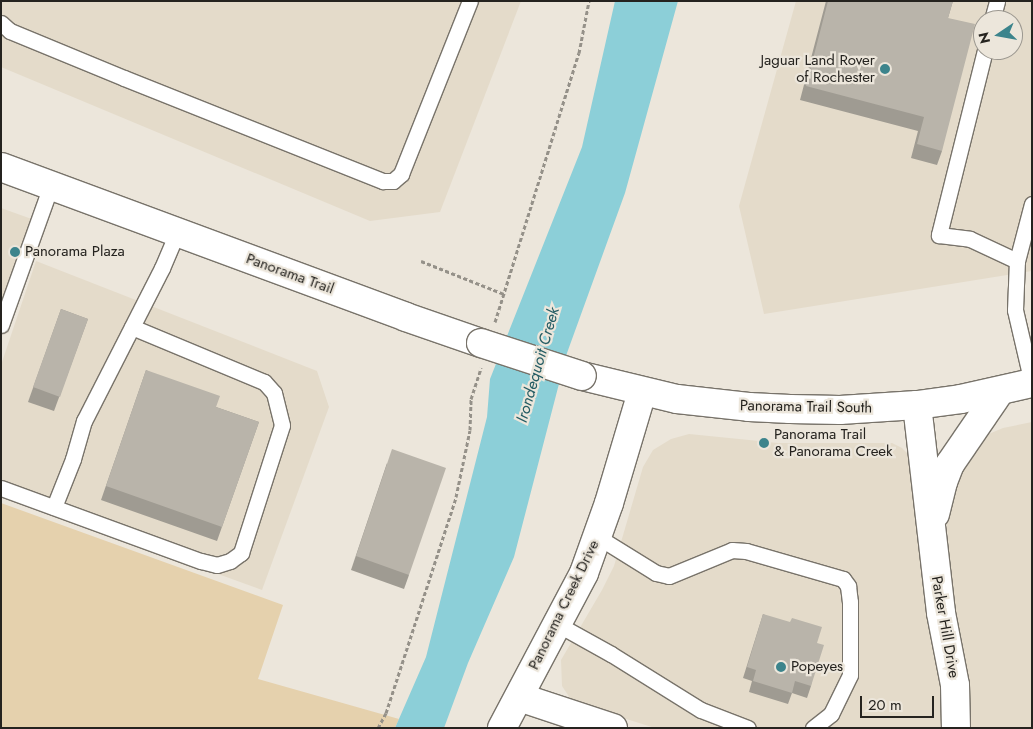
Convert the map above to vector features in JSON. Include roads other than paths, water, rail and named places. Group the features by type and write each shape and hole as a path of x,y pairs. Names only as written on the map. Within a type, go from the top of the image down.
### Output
{"main road":[{"name":"Panorama Trail","path":"1,167 481,343 582,376"},
{"name":"Panorama Trail South","path":"582,376 642,392 711,404 840,410 917,405 1000,391 1032,383"},
{"name":"Parker Hill Drive","path":"933,525 943,482 950,464 1000,391"},
{"name":"Panorama Creek Drive","path":"502,728 584,573 598,537 642,392"},
{"name":"Parker Hill Drive","path":"917,405 933,525 941,613 955,685 956,728"},
{"path":"519,697 613,728"}],"lane":[{"path":"1,23 10,31 124,78 383,181 393,181 401,174 470,1"},
{"path":"983,60 939,235 970,239 1017,261"},
{"path":"1,325 51,185"},
{"path":"1032,204 1017,261 1015,310 1032,383"},
{"path":"54,507 73,459 84,421 162,268 177,232"},
{"path":"1,488 209,563 218,565 230,561 240,553 282,425 274,393 264,382 132,327"},
{"path":"598,537 656,573 669,576 732,550 746,551 843,579 848,586 850,602 850,675 831,714 813,728"},
{"path":"557,624 611,654 701,710 748,728"}],"water":[{"name":"Irondequoit Creek","path":"615,1 678,1 625,193 567,353 514,557 468,663 444,728 395,728 426,657 487,417 490,379 582,147"}],"place":[{"name":"Jaguar Land Rover of Rochester","path":"885,69"},
{"name":"Panorama Plaza","path":"15,252"},
{"name":"Panorama Trail & Panorama Creek","path":"764,443"},
{"name":"Popeyes","path":"781,667"}]}
